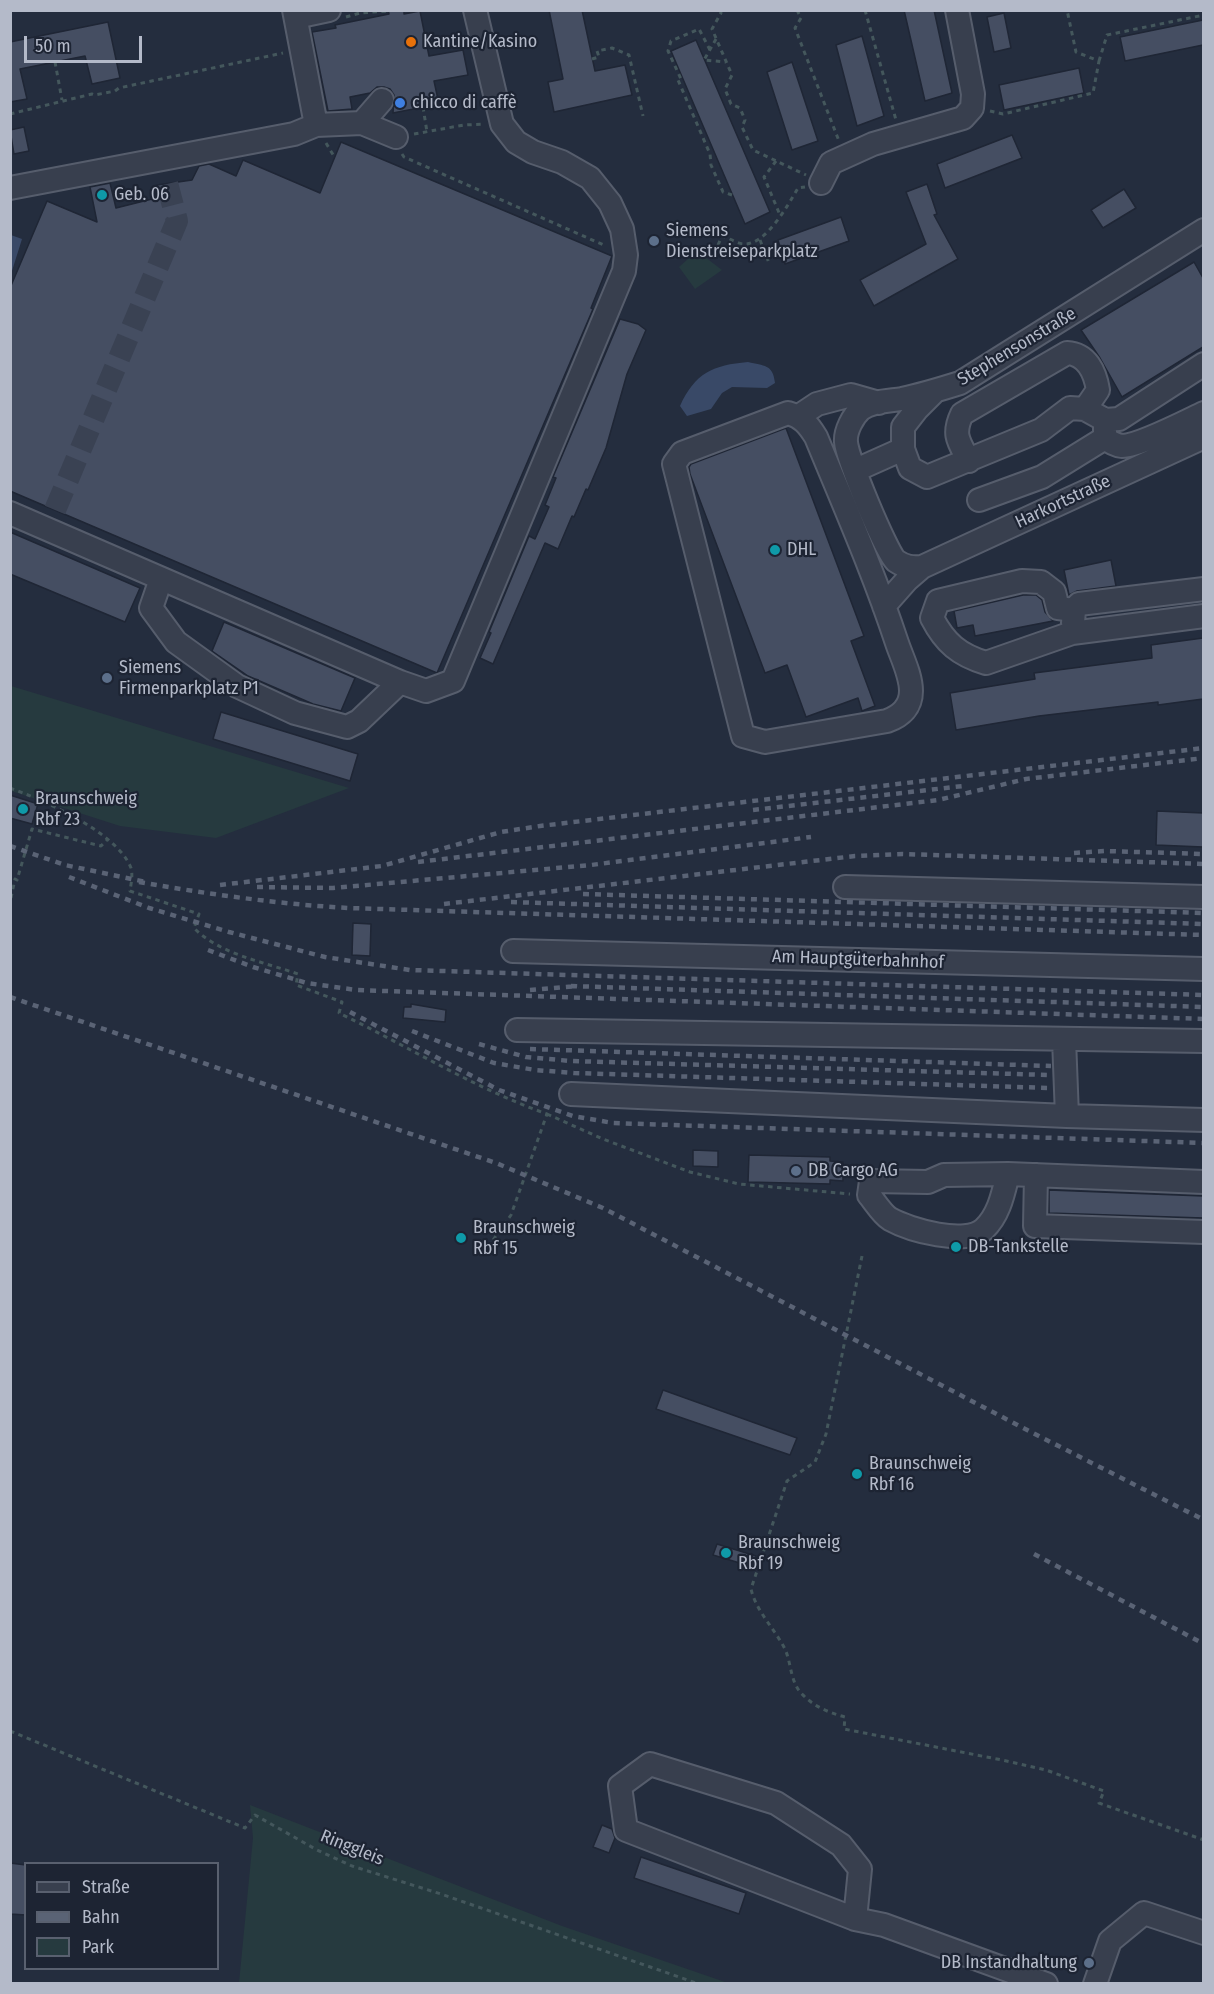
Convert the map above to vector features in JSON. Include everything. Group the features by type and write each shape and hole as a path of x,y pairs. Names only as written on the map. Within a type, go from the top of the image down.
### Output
{"street":[{"path":"316,125 295,14 329,10"},
{"path":"10,513 51,519 161,579 400,682 426,691 453,681 624,271 626,255 622,229 610,203 590,178 562,162 533,152 516,142 502,124 476,10"},
{"path":"821,183 831,162 873,144 963,118 972,108 974,94 957,10"},
{"path":"362,123 382,100"},
{"path":"10,188 294,134 316,125 362,123 396,137"},
{"name":"Stephensonstraße","path":"922,567 904,566 894,559 885,543 846,443 846,434 851,422 862,409 960,383 1203,230"},
{"path":"969,461 956,435 962,414 1067,353 1077,353 1085,360 1096,377 1098,390 1085,410"},
{"path":"979,500 1042,477 1119,419 1203,364"},
{"path":"937,390 917,409 903,427 903,449 910,468 927,477 1041,429 1070,408 1085,410 1105,429 1114,445 1126,446 1167,431 1203,413"},
{"path":"799,416 817,404 851,395 879,403"},
{"path":"788,413 799,416 808,424 816,437 884,606 910,680 911,693 904,711 898,717 871,725 765,742 743,736 674,464 682,453 788,413"},
{"name":"Harkortstraße","path":"884,606 922,567 1203,437"},
{"path":"856,470 903,449"},
{"path":"161,579 151,608 176,642 237,686 295,713 347,727 359,721 400,682"},
{"path":"1074,610 1058,608 1054,592 1041,582 1022,581 938,601 932,618 941,634 956,649 971,659 986,663 1072,633 1203,616"},
{"path":"1072,633 1074,610 1079,604 1203,589"},
{"path":"844,887 1203,897"},
{"name":"Am Hauptgüterbahnhof","path":"513,951 1203,969"},
{"path":"517,1030 1203,1041"},
{"path":"1064,1039 1066,1116"},
{"path":"571,1094 1203,1120"},
{"path":"1008,1174 994,1217 982,1231 961,1238 919,1230 889,1218 869,1195 871,1181 928,1182 944,1175 1008,1174 1203,1182"},
{"path":"1036,1175 1035,1226 1203,1232"},
{"path":"855,1919 861,1869 841,1845 776,1803 650,1764 620,1786 626,1830 855,1919 884,1925 1046,1983"},
{"path":"1095,1983 1110,1941 1144,1913 1203,1933"}],"path":[{"path":"727,10 721,12 712,29 732,75 725,89 732,104 740,108 745,120 742,127 753,150 821,183"},
{"path":"797,10 801,18 795,28 845,156"},
{"path":"865,10 900,136"},
{"path":"1067,10 1076,52 1099,61"},
{"path":"972,108 1003,114 1093,93 1107,35 1203,15"},
{"path":"710,50 699,29 670,41 668,51 681,79 678,80 712,154 711,165 723,192 732,195"},
{"path":"716,39 704,60 727,62"},
{"path":"592,59 599,57 597,51 612,48 629,55 643,116"},
{"path":"10,114 62,100 115,91 119,88 301,49"},
{"path":"55,62 62,100"},
{"path":"423,107 427,132"},
{"path":"502,124 464,124 396,137 404,157 626,255"},
{"path":"776,161 764,177 781,215"},
{"path":"718,245 722,236 744,244 760,240 781,215 798,188 821,183"},
{"path":"760,240 769,263"},
{"path":"10,788 48,802 118,846 132,870 130,891 199,914 194,928 205,940 298,974 296,985 342,1002 339,1013 484,1088 603,1139 690,1172 740,1184 869,1195"},
{"path":"11,898 32,829 101,846 108,839"},
{"path":"483,1254 512,1215 547,1114"},
{"path":"862,1256 826,1434 814,1462 787,1481 751,1589 754,1602 786,1651 796,1688 829,1713 845,1717 844,1729 1046,1770 1104,1791 1099,1803 1203,1840"},
{"name":"Ringgleis","path":"10,1731 245,1828 255,1815 316,1850 352,1866 441,1894 699,1983"}],"green space":[{"path":"697,251 722,270 695,289 679,267"},
{"path":"11,686 349,788 216,838 120,826 11,791"},
{"path":"250,1805 562,1926 728,1983 239,1983 253,1838"}],"water":[{"path":"10,235 22,239 11,274"},
{"path":"748,362 770,369 775,383 767,388 732,387 722,393 711,409 687,416 680,406 699,378 715,369"}],"building":[{"path":"388,10 404,10 404,14 420,11 429,56 463,50 468,75 434,81 439,104 393,113 394,95 390,89 377,87 370,93 350,97 352,109 328,111 312,32 389,14"},
{"path":"549,10 582,10 595,71 625,65 632,95 554,112 548,82 563,79"},
{"path":"904,10 934,10 952,93 925,101"},
{"path":"1004,13 1011,48 994,52 987,17"},
{"path":"1203,20 1203,45 1125,61 1120,37"},
{"path":"108,22 120,78 92,84 85,56 20,69 27,99 10,102 10,42"},
{"path":"862,36 884,116 857,126 836,45"},
{"path":"696,40 770,212 745,224 671,51"},
{"path":"792,62 818,141 792,150 767,72"},
{"path":"1079,68 1084,93 1004,110 999,85"},
{"path":"24,127 29,151 14,154 10,130"},
{"path":"1012,135 1022,158 945,188 937,164"},
{"path":"341,142 612,256 591,308 593,309 437,673 10,491 10,288 47,201 97,222 90,187 110,183 116,208 160,197 157,185 192,180 199,166 209,164 236,176 243,160 320,193"},
{"path":"927,184 937,214 934,215 958,259 874,306 860,280 926,244 906,192"},
{"path":"1124,189 1136,208 1103,228 1091,210"},
{"path":"841,217 849,241 785,264 778,240"},
{"path":"1194,262 1203,278 1203,347 1122,397 1081,330"},
{"path":"620,319 638,324 646,330 627,374 606,448 558,549 545,543 493,664 480,658 491,633 489,632 529,536 535,539 549,507 545,505 556,478 553,477"},
{"name":"DHL","path":"786,428 864,636 851,641 875,706 862,711 858,698 806,717 787,665 765,673 690,474 691,464"},
{"path":"10,532 140,588 125,622 10,574"},
{"path":"1111,560 1116,586 1077,591 1069,595 1064,570"},
{"path":"1023,595 1036,595 1042,600 1045,612 1053,621 975,636 973,625 957,628 954,611"},
{"path":"224,622 355,678 341,711 313,704 248,676 212,651"},
{"path":"1203,638 1203,699 1039,716 956,730 950,693 1035,679 1034,673 1152,658 1151,645"},
{"path":"221,712 358,754 350,781 213,739"},
{"name":"Braunschweig Rbf 23","path":"10,795 38,804 32,824 10,818"},
{"path":"1157,811 1203,813 1203,847 1156,845"},
{"path":"353,923 371,924 370,956 352,955"},
{"path":"411,1004 446,1010 445,1022 403,1018 404,1007 411,1007"},
{"path":"693,1150 718,1151 718,1167 693,1166"},
{"name":"DB Cargo AG","path":"749,1155 830,1157 830,1161 843,1162 843,1181 830,1180 830,1184 748,1182"},
{"path":"1049,1190 1203,1196 1203,1218 1049,1213"},
{"path":"663,1390 797,1438 790,1455 656,1409"},
{"path":"717,1544 756,1556 753,1567 713,1555"},
{"path":"602,1825 612,1829 615,1838 609,1853 593,1847"},
{"path":"641,1857 746,1893 739,1914 634,1878"},
{"path":"10,1863 24,1865 24,1915 10,1914"}],"tunnel":[{"path":"55,510 177,221 167,183"}],"railway":[{"path":"220,885 382,866 501,832 540,826 1204,748"},
{"path":"418,862 938,800 1026,779 1204,758"},
{"path":"753,810 963,786"},
{"path":"257,887 333,888 591,865 811,837"},
{"path":"10,846 65,865 146,882"},
{"path":"1074,853 1104,851 1204,854"},
{"path":"444,904 855,856 903,854 1204,864"},
{"path":"69,877 149,908 229,932 325,957 410,970 1204,995"},
{"path":"139,882 243,898 348,908 1204,935"},
{"path":"583,894 1204,913"},
{"path":"511,902 1204,924"},
{"path":"208,950 253,967 307,983 356,990 1204,1019"},
{"path":"571,986 1204,1007"},
{"path":"530,990 578,986"},
{"path":"10,997 496,1163 603,1208 1204,1520"},
{"path":"350,1012 499,1090 573,1116 613,1123 1204,1143"},
{"path":"412,1031 494,1063 535,1070 1050,1088"},
{"path":"479,1044 526,1057 571,1061 1050,1075"},
{"path":"530,1049 1051,1066"},
{"path":"1034,1554 1204,1644"}],"place":[{"name":"Kantine/Kasino","path":"411,42"},
{"name":"chicco di caffè","path":"400,103"},
{"name":"Geb. 06","path":"102,195"},
{"name":"Siemens Dienstreiseparkplatz","path":"654,241"},
{"name":"DHL","path":"775,550"},
{"name":"Siemens Firmenparkplatz P1","path":"107,678"},
{"name":"Braunschweig Rbf 23","path":"23,809"},
{"name":"DB Cargo AG","path":"796,1171"},
{"name":"Braunschweig Rbf 15","path":"461,1238"},
{"name":"DB-Tankstelle","path":"956,1247"},
{"name":"Braunschweig Rbf 16","path":"857,1474"},
{"name":"Braunschweig Rbf 19","path":"726,1553"},
{"name":"DB Instandhaltung","path":"1089,1963"}]}
